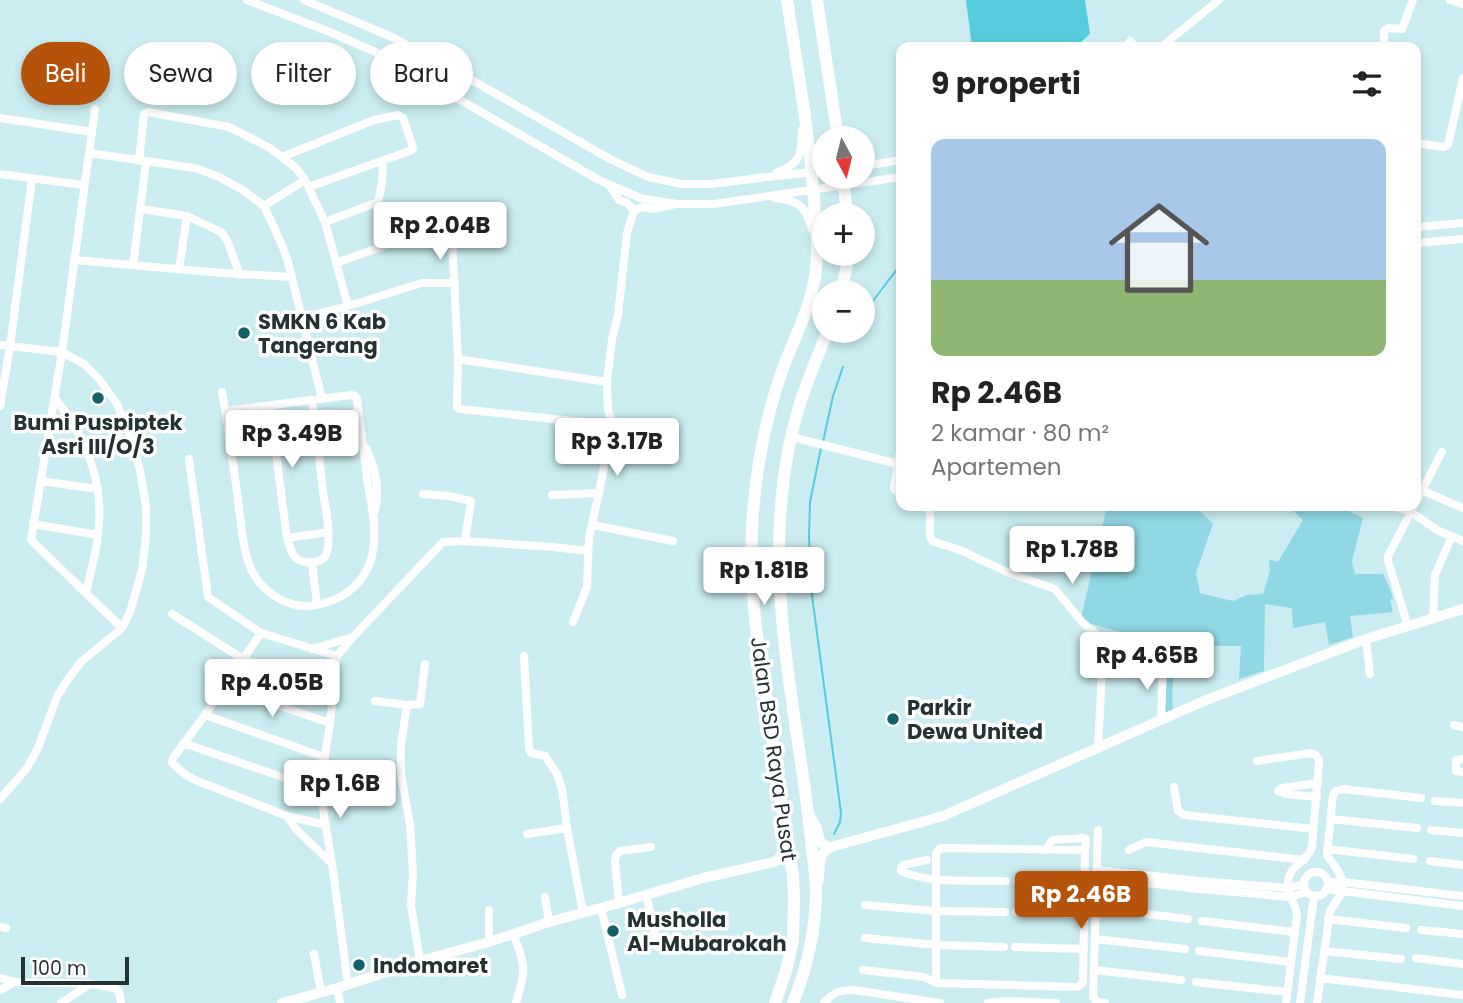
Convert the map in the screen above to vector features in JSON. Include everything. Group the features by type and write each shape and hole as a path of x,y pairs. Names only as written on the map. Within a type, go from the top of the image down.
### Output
{"main road":[{"name":"Jalan BSD Raya Pusat","path":"787,0 812,144"},
{"path":"817,0 836,126"},
{"name":"Jalan BSD Raya Pusat","path":"813,189 814,203"},
{"name":"Jalan BSD Raya Pusat","path":"775,1003 792,948 793,875 753,611 750,565 760,452 771,404 803,319 816,266"},
{"name":"Jalan BSD Raya Pusat","path":"793,1003 809,953 816,892 780,604 780,509 797,414 823,343"},
{"path":"764,689 790,685"},
{"path":"792,948 809,953"}],"street":[{"path":"247,0 370,50"},
{"path":"304,0 401,42"},
{"path":"1167,42 1219,0"},
{"path":"1384,42 1384,31 1388,28 1402,30 1413,0"},
{"path":"1450,0 1463,4"},
{"path":"1421,144 1448,145 1463,78"},
{"path":"473,81 610,159 648,177 682,184 711,184 812,173"},
{"path":"471,105 609,184 640,198 677,204 714,204 813,189"},
{"path":"767,177 788,168 796,162 801,153 804,106"},
{"path":"95,109 62,352 31,540 122,628"},
{"path":"133,265 141,209 145,114 148,111 229,127 270,148 296,168 307,184 325,222 348,306"},
{"path":"264,206 307,184 383,161 412,150 413,147 401,116 398,115 374,120 282,157"},
{"path":"0,118 92,132"},
{"path":"89,153 195,168 243,190 264,206 282,245 292,277 322,399"},
{"path":"325,222 378,202 383,161"},
{"path":"875,164 896,161"},
{"path":"0,174 85,185"},
{"path":"875,179 896,177"},
{"path":"0,406 32,178"},
{"path":"609,184 619,200 634,210"},
{"path":"764,197 793,200 808,215 812,230"},
{"path":"634,210 677,204"},
{"path":"141,209 187,216 225,235 240,275"},
{"path":"573,622 587,587 589,537 611,425 607,382 628,233 634,210"},
{"path":"179,269 187,216"},
{"path":"1421,227 1463,223"},
{"path":"336,263 401,241 453,239 458,359 457,407 461,410 611,425"},
{"path":"1421,243 1463,239"},
{"path":"74,260 292,277"},
{"path":"302,317 422,283 455,283"},
{"path":"0,345 62,352 84,364 99,379 117,404 131,438 146,506 142,570 130,612 122,628 81,662 66,682 27,768 0,799"},
{"path":"458,359 607,382"},
{"path":"222,392 243,537 248,562 258,581 282,601 302,606 317,605 348,593 369,565 374,542 372,515 378,500 376,475 362,443 355,396 225,411"},
{"path":"55,398 84,443 98,489 98,535 86,593"},
{"path":"270,407 287,538 295,558 313,562 326,555 328,532 312,401"},
{"path":"792,437 896,463"},
{"path":"1442,452 1421,490 1463,508"},
{"path":"190,458 208,597 261,633 337,656"},
{"path":"41,481 98,489"},
{"path":"552,495 599,493"},
{"path":"423,494 471,501 465,541"},
{"path":"929,511 929,537 932,541 1055,589 1082,622 1100,637 1103,652 1098,748"},
{"path":"1408,626 1388,561 1393,545 1411,511"},
{"path":"1419,511 1437,530 1463,541"},
{"path":"33,524 98,535"},
{"path":"593,525 673,541"},
{"path":"287,538 328,532"},
{"path":"1433,618 1435,575 1452,536"},
{"path":"340,1003 342,986 332,864 320,790 337,656 443,542 465,541 588,551"},
{"path":"313,562 317,605"},
{"path":"816,892 824,850 943,816 1204,701 1366,639 1463,609"},
{"path":"172,614 243,659 334,689"},
{"path":"261,633 183,743 172,763 194,780 287,816 326,825"},
{"path":"312,649 353,637"},
{"path":"1366,639 1370,674"},
{"path":"524,656 529,748 531,752 545,756 557,774 562,789 583,913"},
{"path":"375,701 420,704 425,664"},
{"path":"1135,664 1163,667 1161,720"},
{"path":"224,687 330,723"},
{"path":"407,705 401,744 401,774 410,825 413,873 411,905 420,961"},
{"path":"205,715 324,757"},
{"path":"183,743 320,790"},
{"path":"1257,761 1314,754 1319,760 1310,853 1290,872 1288,888 1297,915 1286,1003"},
{"path":"1463,759 1456,760 1455,771 1463,772"},
{"path":"1317,797 1278,791 1282,788 1318,783"},
{"path":"1174,787 1178,811 1184,815 1313,829"},
{"path":"1317,1003 1328,919 1343,887 1338,871 1327,855 1333,795 1340,790 1421,798"},
{"path":"1435,801 1463,803"},
{"path":"282,1003 549,922 703,878 774,862 782,856 781,807"},
{"path":"807,812 817,828 820,841 831,847"},
{"path":"287,816 295,828 332,864"},
{"path":"1331,819 1417,828"},
{"path":"527,834 567,828"},
{"path":"1098,830 1093,997 1097,1002 1105,1003"},
{"path":"1431,830 1463,833"},
{"path":"1129,850 1146,842 1304,860"},
{"path":"619,903 616,855 620,851 651,847"},
{"path":"936,983 936,853 940,848 1085,850 1083,983 1080,986 1010,993 988,1003"},
{"path":"1327,849 1413,859"},
{"path":"927,860 903,865 901,871 937,879 1006,881"},
{"path":"774,862 784,865 794,898"},
{"path":"1430,862 1463,865"},
{"path":"1097,874 1288,888 1308,891 1321,894 1327,886 1325,876 1318,872 1311,873 1306,878 1308,891 1300,1003"},
{"path":"1097,874 1199,889 1291,897 1308,891"},
{"path":"1017,881 1085,883"},
{"path":"1327,886 1463,896"},
{"path":"1343,887 1463,906"},
{"path":"646,895 658,947"},
{"path":"545,897 549,922"},
{"path":"865,905 937,911 1005,912"},
{"path":"601,908 622,995"},
{"path":"1096,908 1188,919"},
{"path":"489,910 489,942"},
{"path":"1016,912 1084,914"},
{"path":"1328,919 1406,928"},
{"path":"1202,921 1294,932"},
{"path":"1421,930 1463,934"},
{"path":"513,934 524,971 516,1003"},
{"path":"865,938 937,945 1004,947"},
{"path":"1095,939 1185,949"},
{"path":"1015,947 1084,949"},
{"path":"1199,951 1290,962"},
{"path":"1324,951 1401,960"},
{"path":"314,954 321,992"},
{"path":"1416,958 1463,964"},
{"path":"863,970 924,977 936,983 1010,993 1056,1003"},
{"path":"1094,970 1181,980"},
{"path":"0,978 15,982 90,984 116,988 121,1003"},
{"path":"1320,978 1463,995"},
{"path":"0,990 15,982"},
{"path":"1196,982 1287,992"},
{"path":"61,1003 90,984"},
{"path":"824,1003 835,992 845,989 940,1003"}],"shaded area":[{"path":"966,0 1085,0 1090,34 1081,42 971,42"},
{"path":"1106,511 1200,511 1213,524 1196,573 1200,593 1233,601 1247,595 1263,594 1270,571 1269,559 1278,562 1303,520 1293,511 1348,511 1363,518 1352,561 1355,574 1383,574 1393,599 1390,600 1393,612 1350,616 1353,637 1329,645 1325,622 1293,628 1292,608 1265,604 1264,671 1239,679 1241,646 1179,646 1173,678 1173,710 1164,714 1167,644 1087,623 1081,618"}],"waterway":[{"path":"875,298 896,271"},
{"path":"823,442 833,396 843,367"},
{"path":"821,448 810,502 809,536 811,588 841,813 834,834"}],"place":[{"name":"SMKN 6 Kab Tangerang","path":"244,333"},
{"name":"Bumi Puspiptek Asri III/O/3","path":"98,398"},
{"name":"Parkir Dewa United","path":"893,719"},
{"name":"Musholla Al-Mubarokah","path":"613,931"},
{"name":"Indomaret","path":"359,965"}]}
